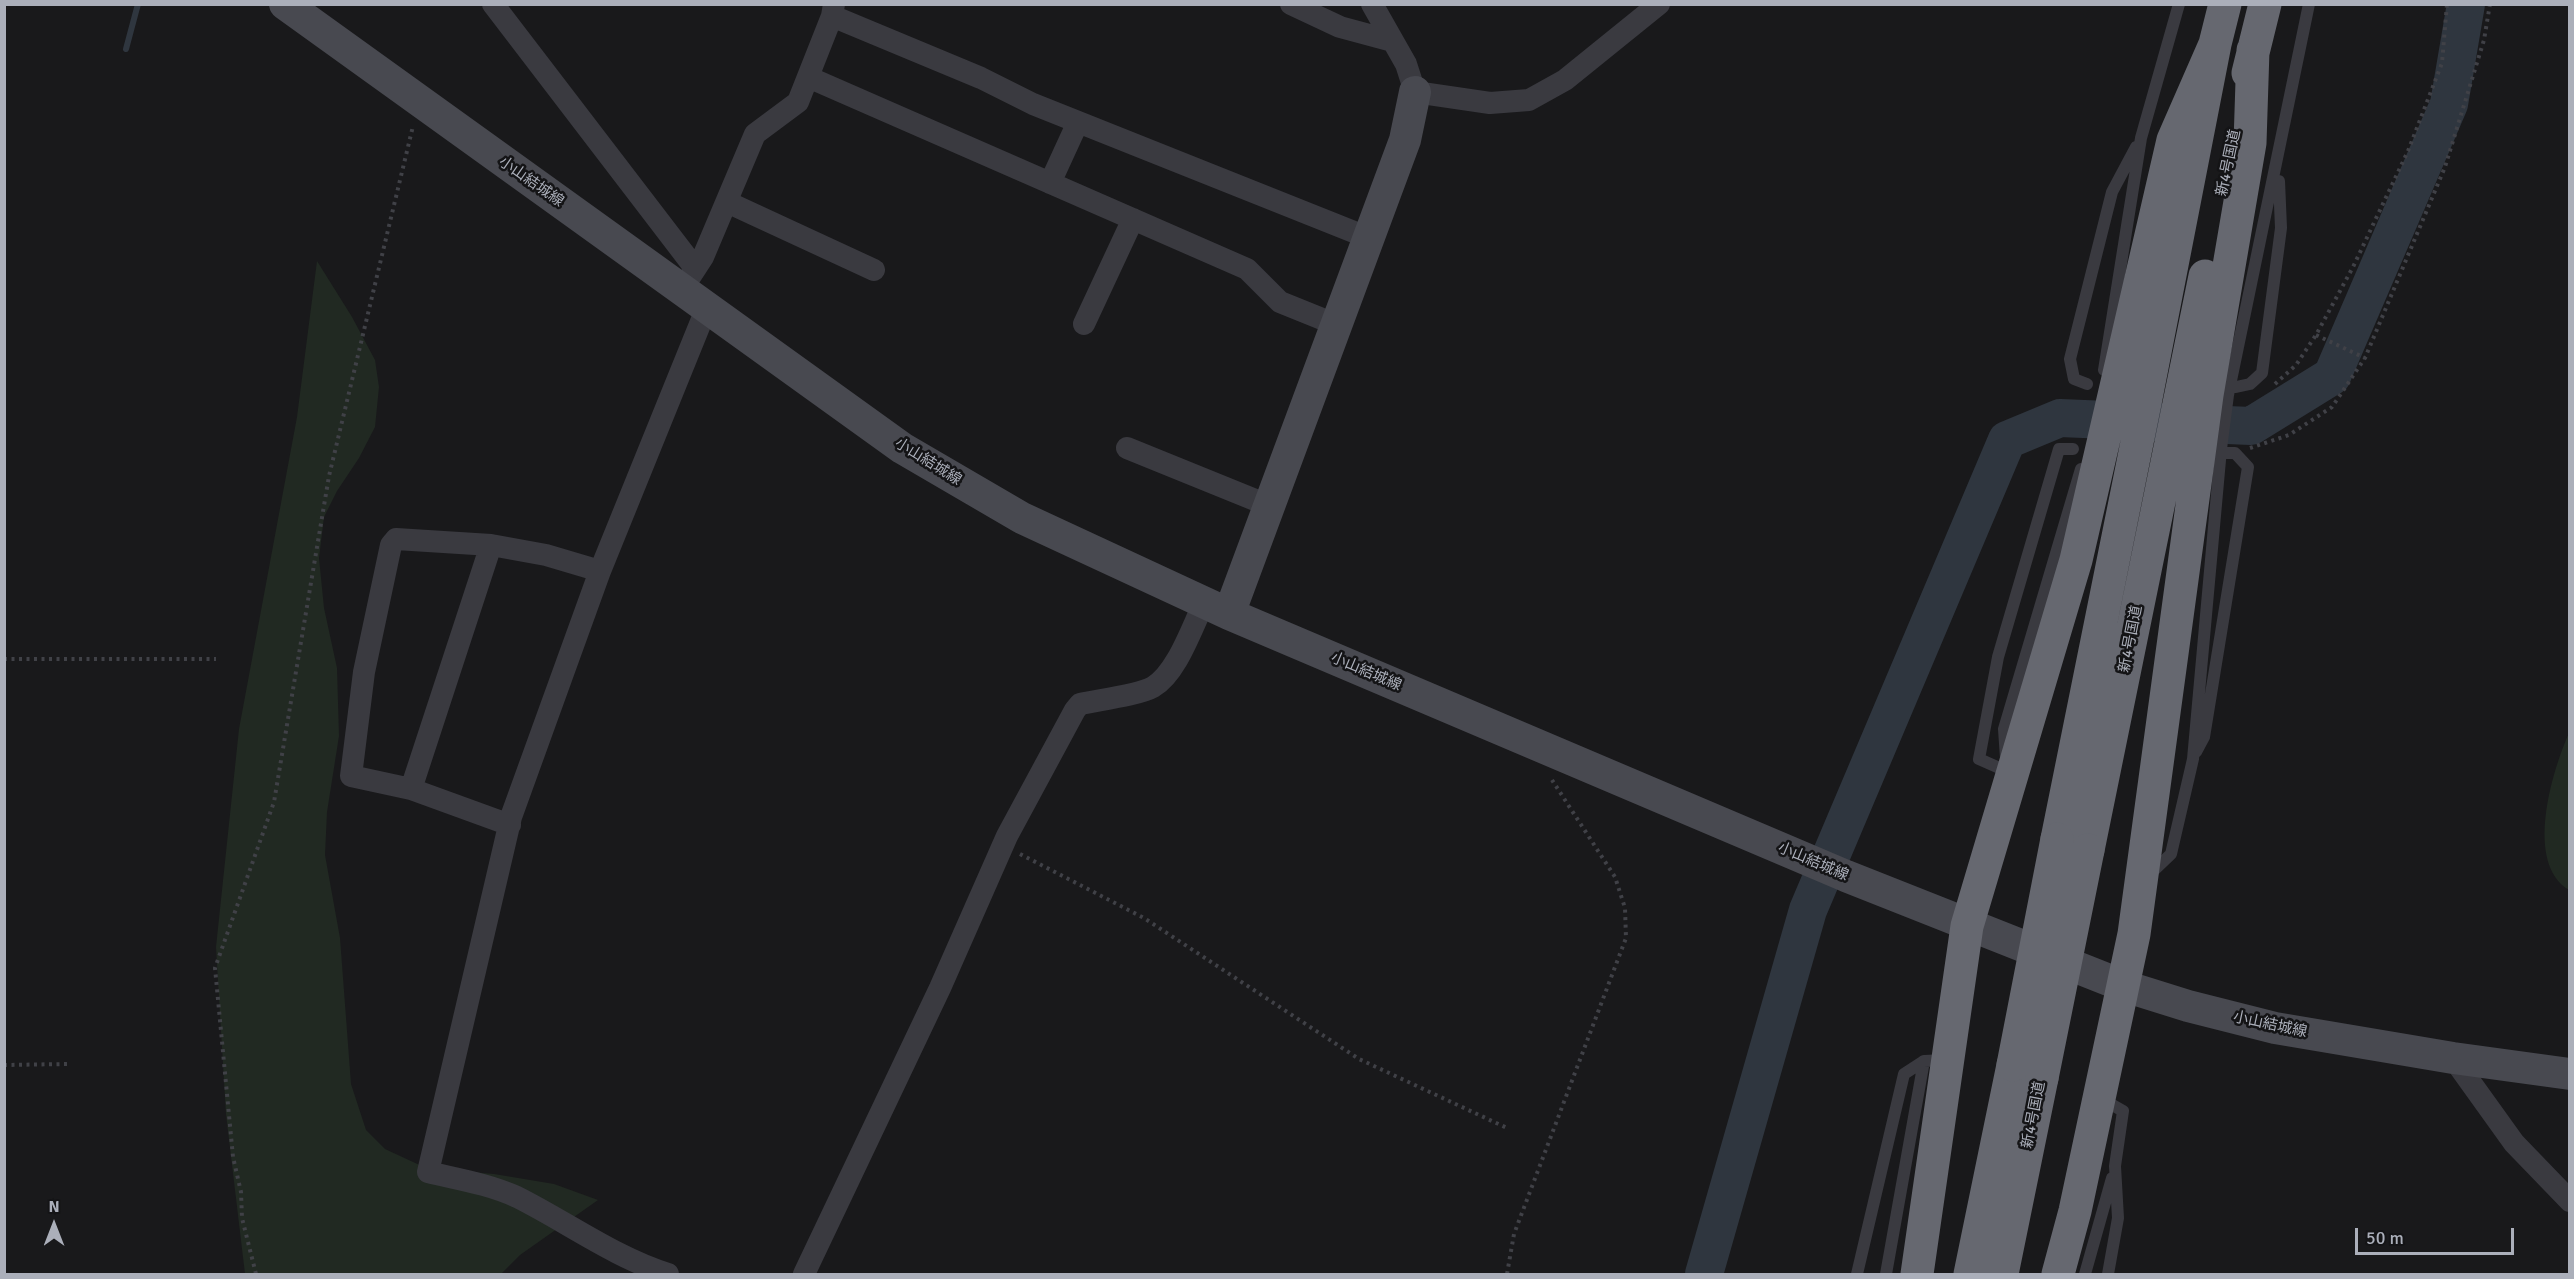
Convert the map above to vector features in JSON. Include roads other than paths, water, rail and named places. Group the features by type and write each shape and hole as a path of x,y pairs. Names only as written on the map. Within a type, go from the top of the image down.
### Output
{"highway":[{"name":"新4号国道","path":"2002,1275 2056,839 2137,446 2215,44 2225,4"},
{"name":"新4号国道","path":"1970,1275 2088,850 2210,450 2213,393 2253,50 2265,4"},
{"path":"1917,1275 1936,1060 1967,926 2076,560 2087,450 2101,386 2173,140 2215,44"},
{"path":"2058,1275 2075,1210 2124,986 2210,450"}],"main road":[{"name":"小山結城線","path":"285,4 418,102 695,288 902,448 995,503 1217,609 1846,876 1967,926 2124,986 2188,1006 2275,1028 2453,1058 2570,1074"},
{"path":"1217,609 1270,506 1405,140 1415,92"}],"street":[{"path":"493,4 695,288"},
{"path":"1291,4 1340,27 1392,41"},
{"path":"1372,4 1406,64 1415,92 1490,103 1529,100 1565,80 1659,4"},
{"path":"668,1275 614,1252 515,1196 428,1172 510,825 600,571 695,288 702,257 754,134 798,102 833,10 1033,104 1369,238"},
{"path":"808,77 1246,269 1280,302 1337,325"},
{"path":"1050,183 1078,122"},
{"path":"727,202 874,270"},
{"path":"1084,324 1133,219"},
{"path":"1127,448 1270,506"},
{"path":"510,825 411,789 351,776 364,672 391,545 396,539 491,545 546,555 600,571"},
{"path":"411,789 491,545"},
{"path":"804,1275 939,988 1003,845 1075,710 1080,704 1152,688 1164,679 1217,609"},
{"path":"2453,1058 2514,1143 2570,1201"}],"lane":[{"path":"2141,138 2112,192 2070,359 2074,379 2101,386 2141,138 2179,4"},
{"path":"2141,882 2171,854 2193,759 2213,393 2278,162 2309,4"},
{"path":"2213,393 2250,384 2262,373 2281,228 2278,162"},
{"path":"2014,774 1979,759 1998,657 2059,449 2087,450"},
{"path":"2193,759 2204,737 2248,467 2210,450"},
{"path":"1857,1275 1904,1074 1936,1060"},
{"path":"1886,1275 1936,1060"},
{"path":"2085,1275 2115,1166 2123,1111 2100,1098"},
{"path":"2108,1275 2118,1218 2115,1166"}],"waterway":[{"path":"126,49 138,4"},
{"path":"1704,1274 1808,910 2007,440 2060,418 2251,426 2332,376 2449,104 2466,4"}]}
